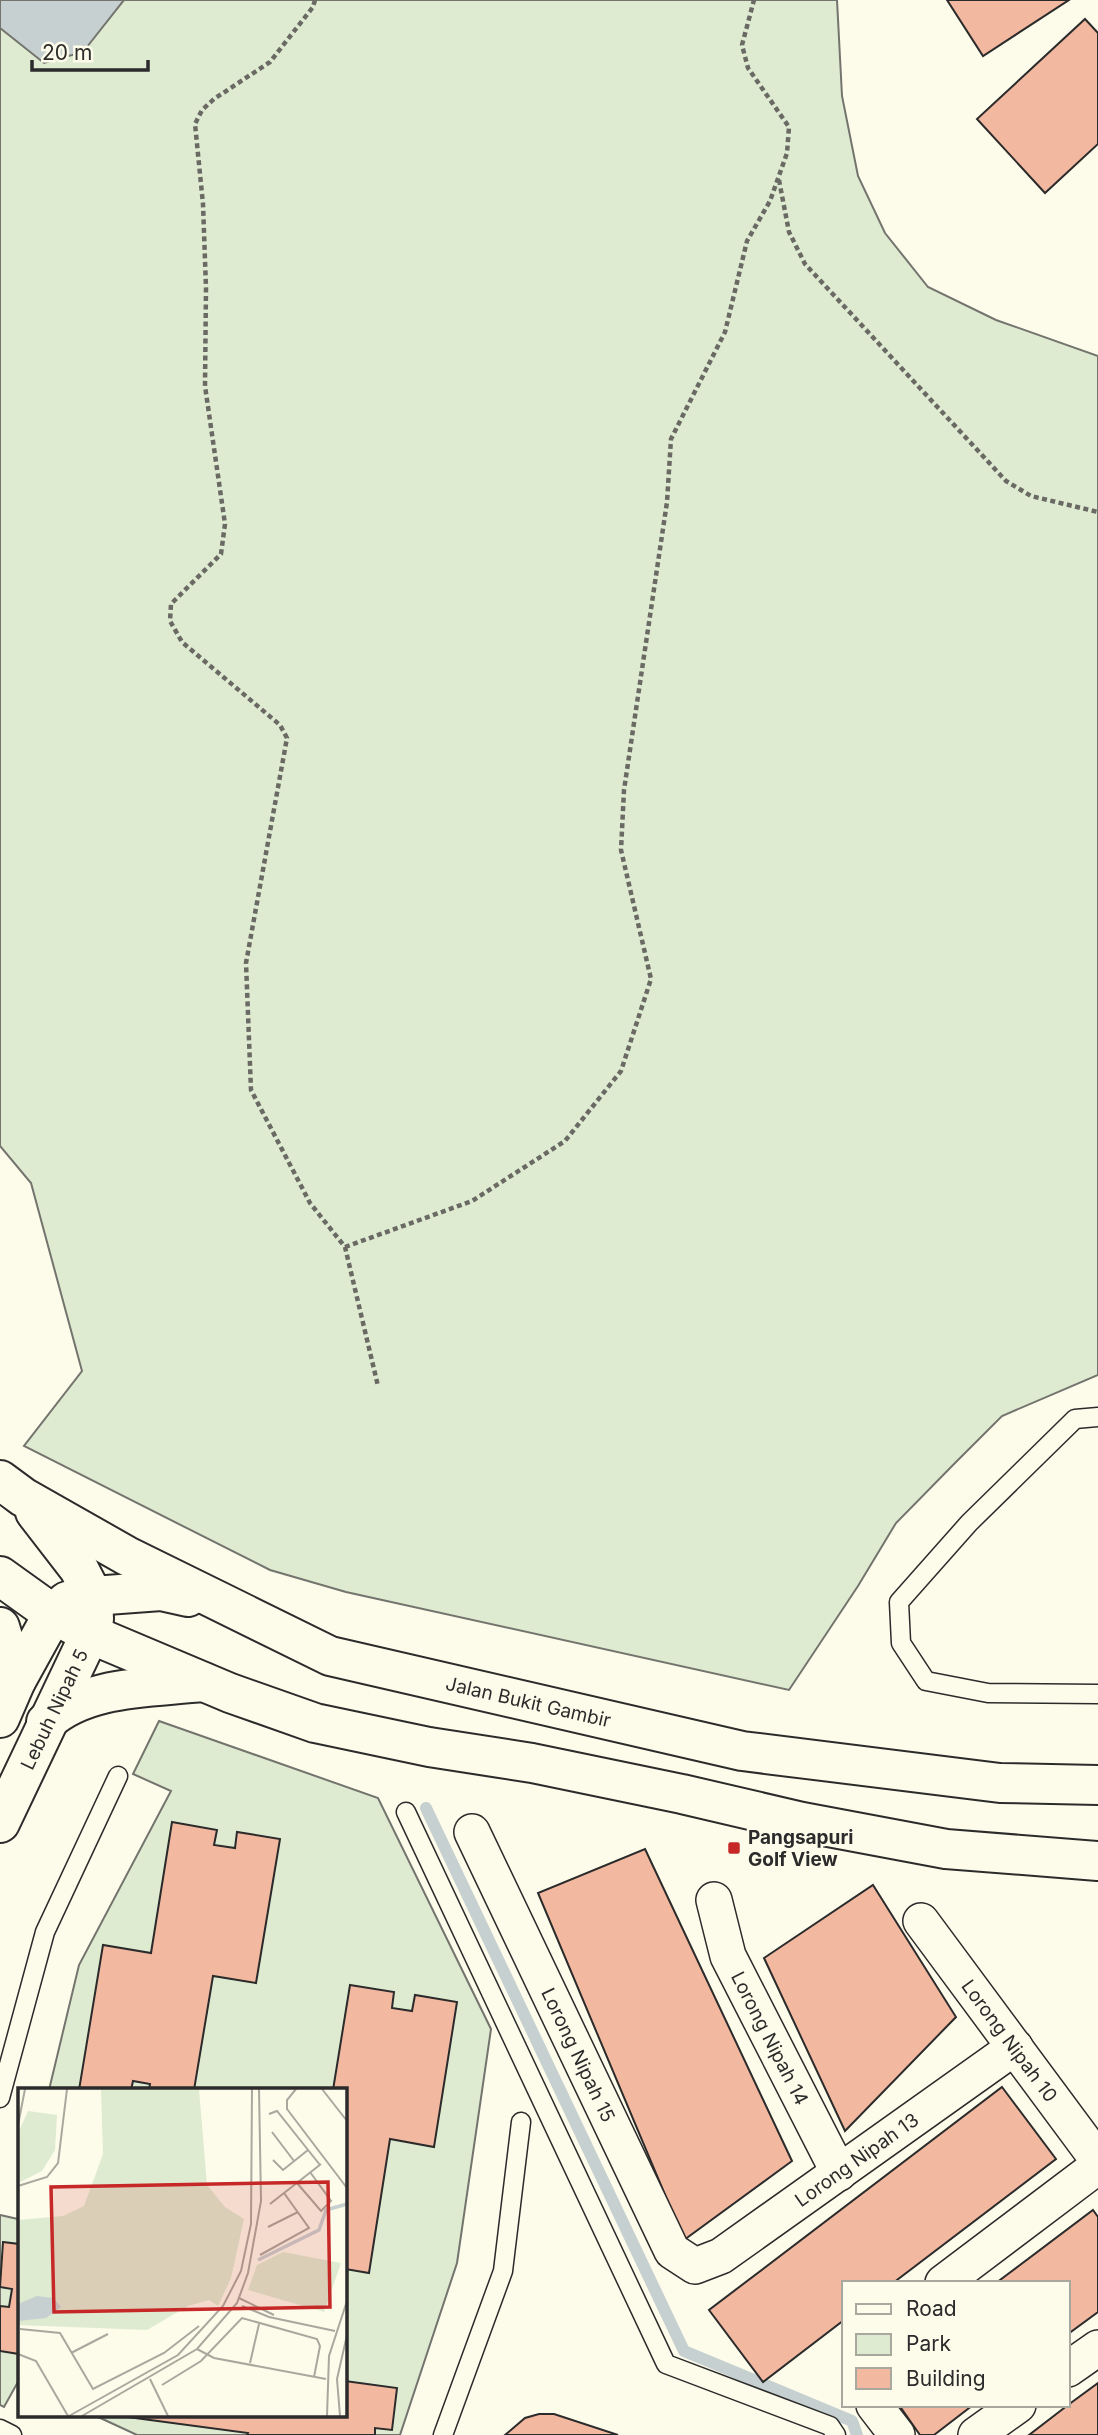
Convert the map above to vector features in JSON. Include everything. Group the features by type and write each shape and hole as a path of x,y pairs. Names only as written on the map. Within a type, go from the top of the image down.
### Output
{"main road":[{"path":"11,1488 79,1569 93,1596 94,1618 90,1634"},
{"name":"Jalan Bukit Gambir","path":"11,1488 127,1556 330,1656 741,1751 1000,1783 1098,1784"},
{"path":"0,1576 54,1614 90,1634 205,1682 315,1723 429,1747 532,1763 803,1822 946,1849 1098,1861"},
{"path":"0,1718 16,1681 54,1614 67,1601 93,1596 161,1591 221,1604"},
{"path":"0,1628 16,1681"},
{"name":"Lebuh Nipah 5","path":"0,1823 90,1634"},
{"path":"46,1723 60,1710 94,1696 205,1682"}],"street":[{"name":"Lorong Nipah 15","path":"472,1832 673,2251 695,2266"},
{"name":"Lorong Nipah 14","path":"714,1900 728,1956 839,2173"},
{"name":"Lorong Nipah 10","path":"921,1921 1098,2160"},
{"name":"Lorong Nipah 13","path":"695,2266 721,2256 1015,2048"},
{"path":"946,2281 1098,2166"},
{"path":"1070,2368 1098,2348"},
{"path":"876,2407 897,2435"},
{"path":"976,2435 1014,2407"}],"lane":[{"path":"1098,1417 1074,1419 969,1523 899,1602 901,1643 926,1681 988,1693 1098,1694"},
{"path":"0,2098 45,1932 118,1776"},
{"path":"406,1812 666,2364 831,2426 836,2435"},
{"path":"443,2435 503,2271 521,2122"},
{"path":"0,2429 12,2435"}],"path":[{"path":"315,0 313,7 270,62 214,99 202,110 195,124 203,204 205,386 225,524 221,554 171,604 170,621 182,642 280,725 287,737 246,963 251,1090 310,1203 345,1247 378,1386"},
{"path":"345,1247 472,1201 565,1141 621,1071 651,979 621,850 624,790 667,502 671,439 724,332 747,241 779,179 787,153 789,127 748,68 742,45 754,0"},
{"path":"779,179 789,232 805,264 1006,481 1031,496 1098,512"}],"green space":[{"path":"0,0 837,0 842,96 858,176 885,233 928,287 996,320 1098,356 1098,1375 1002,1416 896,1523 789,1690 346,1592 270,1570 24,1446 82,1371 31,1183 0,1146"},
{"path":"159,1721 378,1798 491,2029 457,2263 400,2435 137,2435 100,2418 346,2418 346,2088 49,2088 79,1965 171,1791 133,1774"},
{"path":"0,2215 18,2219 18,2382 4,2407 0,2405"}],"shaded area":[{"path":"0,0 124,0 83,52 44,63 0,28"}],"building":[{"path":"947,0 1069,0 983,56"},
{"path":"1085,19 1098,33 1098,144 1045,193 977,119"},
{"path":"172,1822 217,1830 214,1845 235,1848 237,1832 280,1839 256,1983 213,1976 194,2088 149,2088 150,2084 133,2081 131,2088 79,2088 103,1945 151,1953"},
{"path":"645,1849 792,2161 684,2240 538,1893"},
{"path":"873,1885 956,2017 845,2131 764,1958"},
{"path":"350,1985 394,1992 392,2008 412,2011 415,1995 457,2002 434,2147 390,2139 369,2273 346,2269 346,2088 333,2088"},
{"path":"1002,2087 1056,2159 896,2281 842,2281 842,2322 763,2382 709,2310"},
{"path":"1093,2210 1098,2217 1098,2312 1070,2333 1070,2281 999,2281"},
{"path":"3,2242 18,2244 18,2354 0,2351 0,2306 9,2307 12,2289 0,2287"},
{"path":"346,2381 397,2388 392,2430 375,2428 375,2435 247,2435 248,2433 135,2418 346,2418"},
{"path":"1098,2383 1098,2435 1029,2435 1065,2407 1070,2407 1070,2404"},
{"path":"900,2407 970,2407 934,2435 920,2435"},
{"path":"554,2414 618,2435 505,2435 525,2418"}],"waterway":[{"path":"426,1808 684,2351 852,2421 857,2435"}],"place":[{"name":"Pangsapuri Golf View","path":"734,1848"}]}
